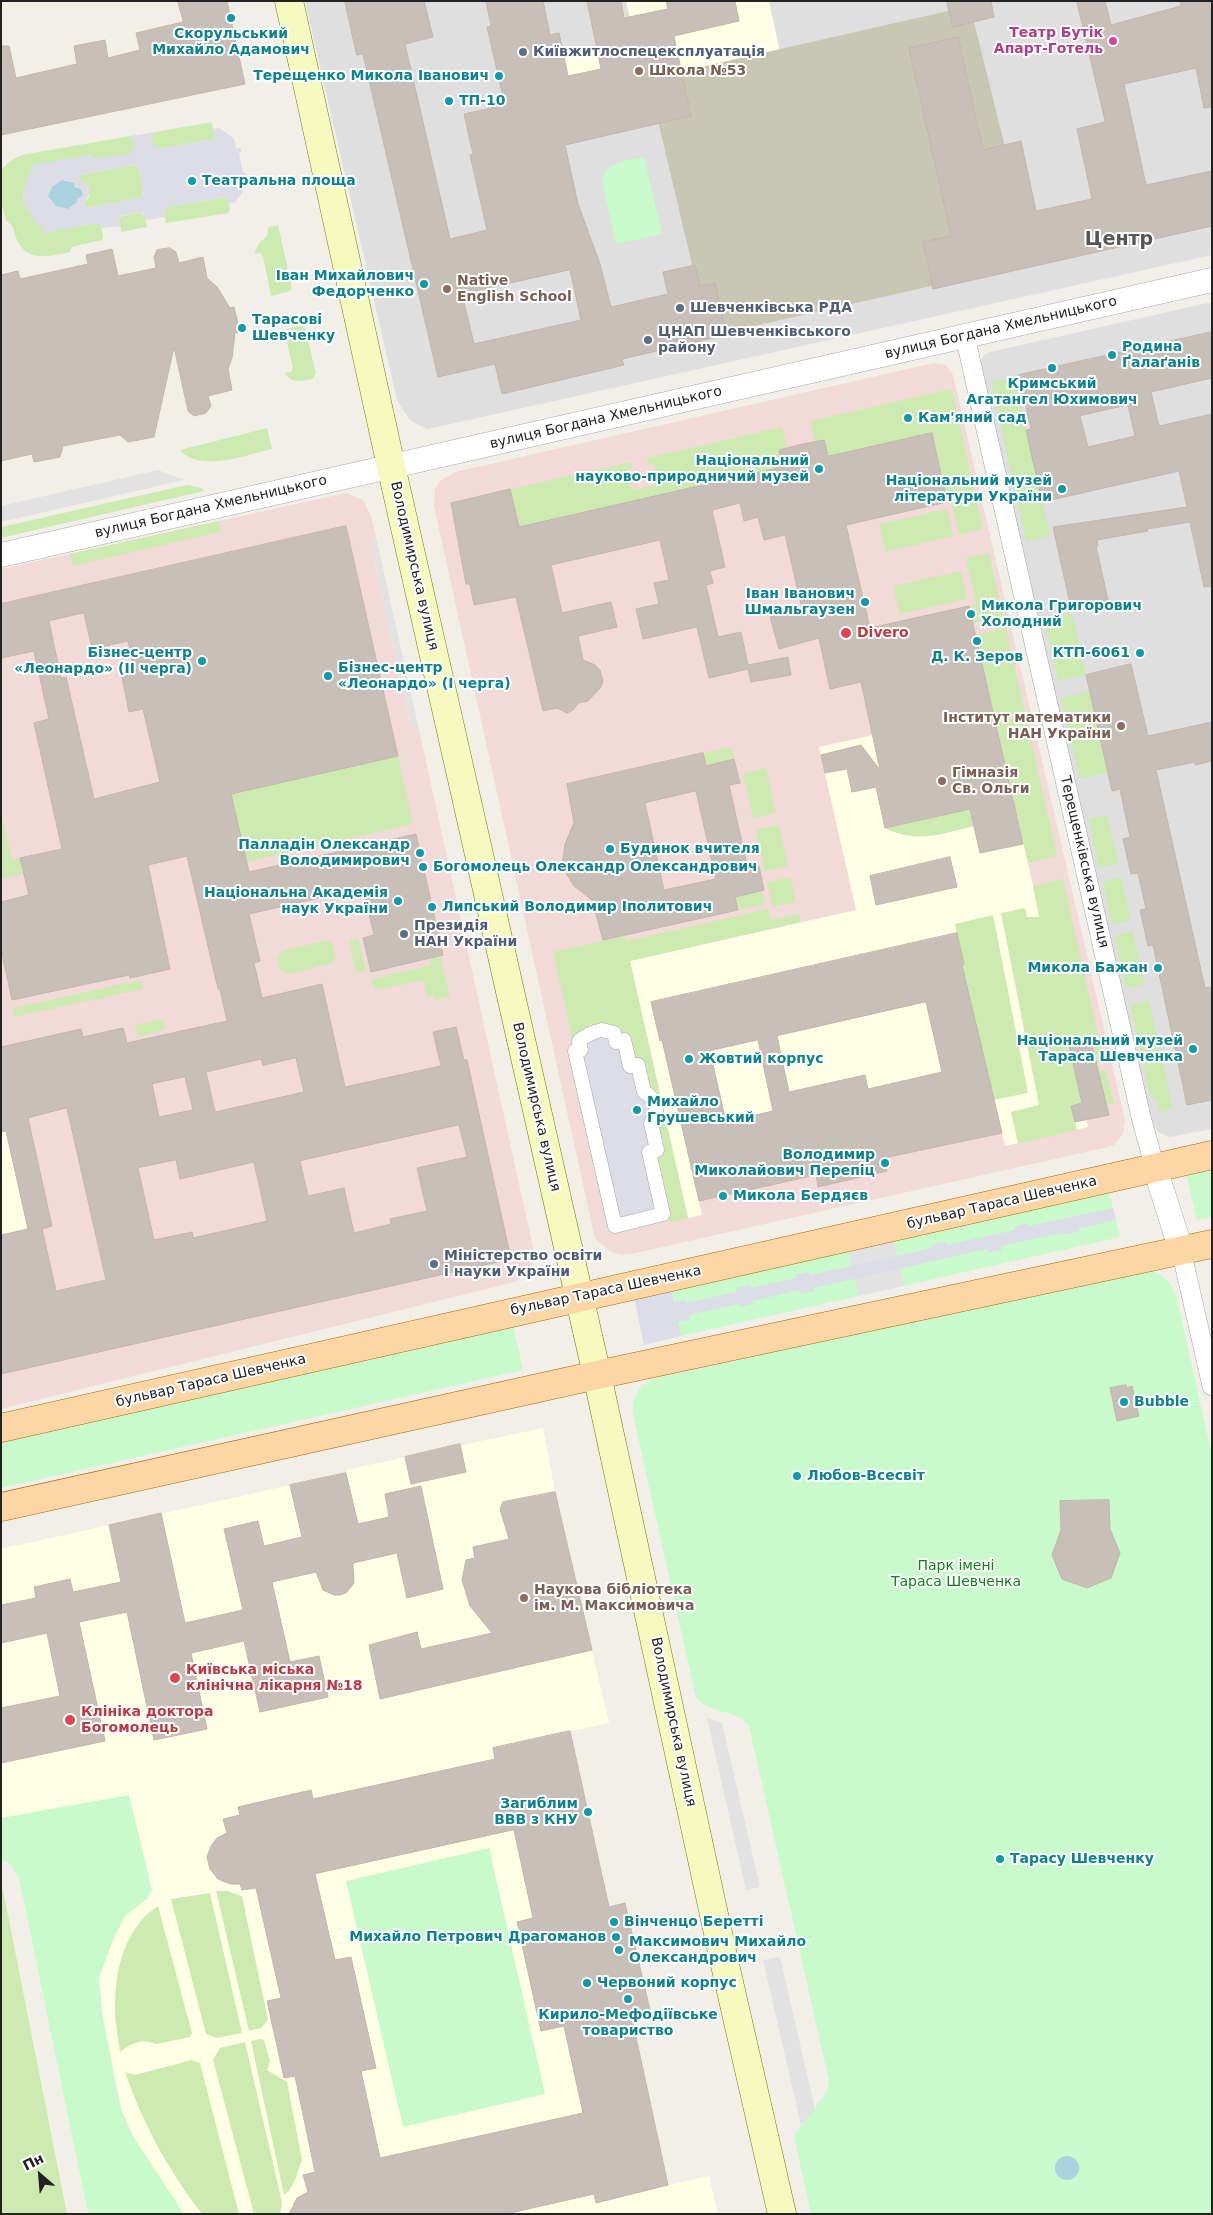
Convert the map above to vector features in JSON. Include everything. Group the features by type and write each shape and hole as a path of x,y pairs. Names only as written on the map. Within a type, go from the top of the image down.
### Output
{"main road":[{"name":"Володимирська вулиця","path":"289,1 391,466 598,1375 718,1934 782,2214"},
{"name":"бульвар Тараса Шевченка","path":"1,1428 1212,1155"},
{"path":"1,1507 598,1375 1212,1244"}],"street":[{"name":"вулиця Богдана Хмельницького","path":"1,555 1212,280"},
{"name":"Терещенківська вулиця","path":"965,336 1141,1117 1181,1250 1212,1386"},
{"path":"608,1031 614,1033 616,1042 624,1040 630,1066 638,1065 644,1092 654,1100 656,1106 655,1118 651,1123 657,1150 649,1152 663,1214 615,1226 575,1051 581,1050 579,1041 589,1033 608,1031"}],"shaded area":[{"path":"305,1 1212,1 1212,255 428,429 409,419 397,400"},
{"name":"Школа №53","path":"626,1 769,1 781,57 571,143 553,61 635,43"},
{"path":"970,6 1034,263 709,336 648,79"},
{"name":"Театральна площа","path":"219,128 234,138 236,148 241,148 239,153 243,173 246,173 247,177 243,178 245,188 235,203 229,203 227,197 167,207 164,213 165,217 146,220 144,214 140,212 120,216 120,226 102,228 101,224 96,223 44,233 41,230 43,226 38,226 24,204 24,191 29,174 33,173 30,169 33,165 91,155 93,159 130,154 134,147 130,136 155,132 151,138 152,145 156,145 158,149 215,139 213,129","holes":["132,165 136,166 140,172 143,194 141,198 85,208 84,203 90,192 88,184 80,180 79,175","66,180 79,188 73,206 66,209 50,201 48,197 55,186"]},
{"path":"1212,302 1212,1129 1170,1137 1158,1132 1151,1120 980,362 985,354 990,352"},
{"path":"934,363 946,365 953,375 1125,1120 1123,1134 1114,1145 1108,1147 631,1254 621,1255 611,1252 596,1239 593,1230 434,506 435,489 440,481 455,472"},
{"path":"158,470 184,480 1,522 1,506"},
{"path":"346,493 363,500 371,516 376,537 371,546 410,724 419,730 534,1252 532,1267 528,1274 514,1282 1,1409 1,569"},
{"path":"376,537 419,730 410,724 371,546"},
{"path":"986,679 1088,1127 1005,1146 1002,1133 884,1158 887,1171 818,1187 815,1175 699,1201 702,1215 688,1218 630,961 856,910 819,747 937,721 943,689"},
{"path":"608,1031 649,1095 649,1152 663,1214 615,1226 579,1041"},
{"path":"4,1121 28,1229 1,1303 1,1122"},
{"path":"1113,1208 1116,1220 1077,1229 1077,1232 1062,1235 1061,1233 1001,1246 1002,1250 988,1253 987,1249 814,1288 814,1291 800,1294 799,1290 753,1301 753,1304 740,1307 739,1304 689,1315 690,1320 678,1322 681,1336 644,1345 634,1297 671,1289 674,1302 685,1300 686,1303 736,1292 736,1288 750,1285 751,1288 796,1278 795,1275 809,1272 810,1275 932,1248 931,1245 946,1242 947,1245 1015,1230 1014,1227 1027,1223 1029,1226"},
{"path":"893,1239 897,1256 851,1266 848,1249"},
{"path":"900,1268 904,1286 858,1296 855,1279"},
{"path":"543,1428 555,1492 609,1723 570,1731 609,1907 650,2010 631,2014 668,2185 709,2176 718,2214 88,2214 19,1879 10,1864 1,1860 1,1549 346,1473 346,1470"},
{"path":"707,1718 722,1723 760,1887 746,1890"},
{"path":"780,1957 815,2109 801,2125 763,1960"}],"green space":[{"path":"212,122 215,139 158,149 152,145 151,138 155,132"},
{"path":"130,136 135,148 131,154 92,160 91,155 31,166 34,172 25,190 24,201 38,225 42,225 48,231 96,223 101,224 102,240 72,247 70,252 48,256 33,255 21,247 12,227 6,221 1,201 1,170 10,161 22,155"},
{"path":"644,157 662,234 616,244 602,181 604,174 607,169 618,163"},
{"path":"132,165 136,166 141,178 143,186 141,198 85,208 84,203 89,197 89,187 80,180 79,175"},
{"path":"228,197 230,210 228,213 166,223 164,213 167,207"},
{"path":"140,212 145,216 147,227 121,232 119,217"},
{"path":"278,225 292,288 290,291 271,296 263,256 260,253 254,254 260,242 267,236 268,227"},
{"path":"301,325 305,328 316,374 312,379 297,381 290,379 285,373 291,372 293,368 284,330"},
{"path":"1014,377 1050,536 1026,541 991,382"},
{"path":"952,389 983,529 959,535 951,501 947,502 828,456 824,440 815,442 810,421"},
{"path":"782,427 787,448 779,450 782,467 516,528 510,489 631,462 633,468 627,470 632,490 659,484 654,464 648,465 647,458"},
{"path":"267,428 272,449 250,455 211,461 188,457 180,450"},
{"path":"187,485 202,488 204,491 1,538 1,527"},
{"path":"947,509 953,536 886,552 879,524"},
{"path":"219,521 221,532 73,566 70,554"},
{"path":"989,553 1003,616 973,623 969,606 976,604 966,558"},
{"path":"961,571 967,599 900,614 893,586"},
{"path":"1072,613 1086,675 1058,681 1044,620"},
{"path":"1006,628 1057,856 1028,863 976,635"},
{"path":"1090,692 1108,773 1080,779 1061,698"},
{"path":"732,747 735,759 706,766 703,753"},
{"path":"398,756 413,824 247,862 231,794"},
{"path":"766,768 776,813 753,818 743,774"},
{"path":"969,803 974,826 919,837 908,836 885,828 958,812"},
{"path":"1107,815 1118,863 1099,868 1089,819"},
{"path":"2,817 12,860 20,858 24,874 1,879"},
{"path":"779,825 788,866 765,872 756,830"},
{"path":"791,877 796,902 773,907 767,882"},
{"path":"1121,877 1131,920 1112,924 1103,882"},
{"path":"1063,879 1104,1062 1096,1064 1091,1041 1069,1046 1082,1103 1071,1106 1077,1130 1018,1144 1011,1112 1039,1105 1001,913 1025,908 1027,917 1039,917 1033,886"},
{"path":"762,891 765,904 738,910 735,897"},
{"path":"768,909 771,920 799,914 801,922 630,961 688,1218 671,1222 665,1218 624,1040 575,1051 553,952 624,936 626,941"},
{"path":"993,915 1028,1093 993,1100 962,965 964,964 955,924"},
{"path":"1133,931 1145,984 1126,988 1115,936"},
{"path":"358,939 366,971 356,973 349,941"},
{"path":"327,940 333,944 336,957 332,963 290,974 280,970 277,957 281,951"},
{"path":"440,955 450,997 435,1000 434,995 427,997 423,980 382,989 374,988 372,979 431,965 430,958"},
{"path":"141,980 143,989 14,1017 12,1008"},
{"path":"1149,1001 1173,1109 1160,1112 1156,1097 1151,1098 1130,1005"},
{"path":"163,1019 165,1030 138,1037 135,1025"},
{"path":"1106,1070 1114,1104 1107,1105 1098,1072"},
{"path":"1212,1168 1212,1217 1197,1220 1186,1174"},
{"path":"1109,1191 1120,1237 681,1336 671,1289"},
{"name":"Парк імені Тараса Шевченка","path":"1138,1270 1151,1271 1162,1275 1170,1283 1176,1295 1212,1455 1212,2214 811,2214 795,2134 827,2092 829,2081 749,1726 737,1716 712,1709 705,1705 699,1701 695,1694 633,1415 635,1397 645,1384 656,1378"},
{"path":"513,1325 523,1370 1,1488 1,1441"},
{"path":"129,1795 152,1890 147,1899 125,1916 113,1940 99,1978 103,2019 121,2109 134,2138 184,2214 88,2214 19,1879 10,1864 1,1860 1,1818"},
{"path":"489,1848 545,2094 403,2127 346,1881"},
{"path":"1,1887 3,1890 67,2214 1,2214"},
{"path":"216,1891 227,1891 242,1896 268,2020 261,2028 249,2031"},
{"path":"210,1893 242,2033 216,2038 206,2034 171,1899"},
{"path":"158,1906 192,2033 190,2037 157,2044 143,2041 130,2045 120,2052 115,2007 116,1987 121,1960 131,1935 138,1924"},
{"path":"264,2040 270,2061 267,2070 287,2082 302,2160 295,2180 289,2191 284,2195 251,2041"},
{"path":"245,2042 282,2202 280,2214 254,2214 213,2060 220,2048"},
{"path":"192,2060 200,2063 239,2214 202,2214 167,2163 148,2129 125,2072 135,2075"}],"water":[{"path":"62,180 74,183 75,187 82,191 82,196 68,209 56,206 48,197 52,187"},
{"path":"1067,2156 1076,2159 1079,2168 1076,2177 1067,2180 1058,2177 1055,2168 1058,2159"}],"building":[{"path":"178,1 227,1 245,84 1,135 1,46 9,46 16,78 77,64 74,46 105,40 108,58 140,50 136,33 183,22"},
{"path":"345,1 424,1 433,37 405,44 450,239 487,230 470,155 473,154 464,114 505,105 487,27 491,26 486,1 543,1 550,35 559,33 568,76 601,69 587,1 621,1 624,18 668,9 666,1 735,1 739,21 674,36 691,116 565,145 578,204 600,264 611,307 668,294 663,272 695,265 700,286 715,283 726,335 622,359 624,365 502,394 495,364 438,377 363,54 357,55","holes":["570,270 581,320 474,344 462,294"]},
{"path":"947,1 991,1 994,17 953,27"},
{"path":"1077,1 1105,1 1111,25 1181,6 1180,1 1212,1 1212,107 1204,108 1196,68 1124,84 1146,185 1212,171 1212,226 933,289 923,242 951,236 909,48 958,37 983,150 1021,141 1036,211 1092,199 1077,129 1105,122"},
{"path":"170,248 176,252 179,263 203,257 207,278 217,287 230,308 234,307 240,332 235,333 232,358 228,369 232,390 208,396 211,406 206,413 194,416 188,411 174,347 154,437 128,442 120,435 63,446 60,457 34,462 32,454 1,461 1,275 18,271 20,279 88,264 86,255 112,249 118,276 156,268 154,257 157,250"},
{"path":"1212,332 1212,378 1151,392 1159,426 1212,414 1212,586 1204,587 1190,522 1097,540 1098,546 1096,546 1108,600 1071,608 1053,527 1187,507 1179,471 1042,502 1026,430 1031,429 1019,375","holes":["1128,405 1135,436 1088,447 1080,416"]},
{"path":"932,433 947,502 846,525 870,628 969,606 1023,844 980,853 970,809 885,828 876,787 852,792 847,769 825,773 821,755 861,745 880,770 861,682 830,689 819,638 779,649 770,617 802,608 785,535 764,540 758,517 744,521 740,503 712,510 725,567 710,571 713,583 706,585 718,637 741,632 748,665 788,657 791,675 751,682 748,669 709,678 697,627 643,639 636,609 659,604 654,583 669,580 660,540 551,565 562,613 611,602 617,627 578,636 583,660 595,665 600,670 603,681 601,687 588,701 578,703 573,710 567,713 557,708 543,711 516,597 474,605 470,584 466,584 451,503 510,489 519,527 782,467 779,450 803,444 824,440 828,456"},
{"path":"346,526 398,756 231,794 249,872 416,834 443,955 371,972 363,938 374,935 363,888 249,914 260,961 254,963 262,998 322,984 345,1087 441,1066 433,1032 456,1027 464,1060 467,1060 511,1259 1,1374 1,1235 28,1229 6,1131 1,1132 1,1047 81,1029 83,1037 123,1028 127,1043 227,1021 187,856 148,865 170,969 130,978 129,975 12,1000 1,949 1,902 29,895 20,858 62,849 34,723 49,719 34,651 1,658 1,604","holes":["84,613 92,649 128,641 135,673 122,677 129,712 143,709 160,782 94,799 66,677 61,678 49,621","296,1058 304,1092 215,1112 206,1072 261,1059 263,1065","185,1077 193,1110 159,1117 152,1084","67,1108 106,1280 56,1291 42,1229 52,1226 28,1118","459,1125 467,1157 417,1168 427,1211 390,1219 391,1224 354,1233 344,1188 308,1196 300,1161","176,1160 180,1179 254,1162 267,1221 193,1238 192,1232 154,1240 138,1168"]},
{"path":"1131,664 1148,736 1212,722 1212,761 1195,765 1195,762 1156,770 1205,988 1212,987 1212,1100 1187,1105 1153,945 1148,946 1140,910 1146,909 1138,873 1131,874 1123,839 1130,837 1120,789 1112,791 1086,675"},
{"name":"Будинок вчителя","path":"703,753 706,766 734,759 740,783 729,785 748,869 759,866 764,890 735,897 738,910 603,940 592,900 574,886 562,866 565,844 574,823 567,784","holes":["696,791 716,879 664,890 645,803"]},
{"path":"950,857 957,887 876,905 870,876"},
{"name":"Жовтий корпус","path":"957,933 964,964 962,965 1002,1133 884,1158 887,1171 818,1187 816,1175 699,1201 662,1040 660,1041 651,1002","holes":["926,1002 942,1072 868,1089 865,1075 789,1092 777,1036","758,1040 773,1111 726,1122 710,1051"]},
{"path":"1091,1041 1109,1115 1075,1122 1071,1106 1082,1103 1069,1046"},
{"name":"Bubble","path":"1126,1385 1127,1388 1132,1386 1139,1416 1117,1421 1110,1388"},
{"path":"460,1444 466,1472 411,1484 405,1457"},
{"path":"346,1473 358,1524 389,1517 385,1494 421,1486 443,1589 407,1598 397,1553 353,1563 354,1583 346,1593 340,1595 334,1595 323,1590 316,1572 272,1582 290,1662 319,1656 328,1697 260,1712 244,1641 191,1653 207,1729 154,1740 127,1612 79,1622 105,1741 1,1763 1,1708 60,1696 47,1633 1,1643 1,1605 36,1598 34,1587 70,1579 73,1592 121,1582 109,1525 161,1513 185,1623 243,1610 224,1529 258,1521 264,1546 302,1537 290,1485"},
{"name":"Наукова бібліотека ім. М. Максимовича","path":"555,1492 592,1650 380,1699 369,1645 417,1632 421,1649 492,1633 470,1606 462,1580 466,1560 475,1558 473,1547 509,1539 500,1509 503,1502"},
{"path":"1109,1500 1110,1529 1120,1553 1111,1578 1087,1588 1062,1579 1052,1555 1061,1530 1060,1501"},
{"name":"Червоний корпус","path":"570,1731 609,1907 625,1903 650,2010 631,2014 668,2185 596,2203 594,2194 506,2214 289,2214 297,2198 308,2192 303,2175 315,2172 295,2076 284,2078 267,2001 281,1998 256,1888 242,1890 240,1884 230,1884 218,1879 210,1869 207,1857 211,1846 217,1838 227,1833 223,1819 240,1815 238,1807 311,1790 313,1799 495,1759 493,1748","holes":["514,1830 533,1918 517,1922 541,2031 564,2026 583,2113 380,2158 361,2071 376,2068 351,1957 335,1960 315,1874"]}],"place":[{"name":"Скорульський Михайло Адамович","path":"231,18"},
{"name":"Театр Бутік Апарт-Готель","path":"1113,41"},
{"name":"Київжитлоспецексплуатація","path":"523,52"},
{"name":"Школа №53","path":"639,71"},
{"name":"Терещенко Микола Іванович","path":"499,76"},
{"name":"ТП-10","path":"449,101"},
{"name":"Театральна площа","path":"192,181"},
{"name":"Іван Михайлович Федорченко","path":"424,284"},
{"name":"Native English School","path":"447,289"},
{"name":"Шевченківська РДА","path":"680,308"},
{"name":"Тарасові Шевченку","path":"242,328"},
{"name":"ЦНАП Шевченківського району","path":"648,340"},
{"name":"Родина Ґалаґанів","path":"1112,355"},
{"name":"Кримський Агатангел Юхимович","path":"1052,368"},
{"name":"Кам'яний сад","path":"908,418"},
{"name":"Національний науково-природничий музей","path":"819,469"},
{"name":"Національний музей літератури України","path":"1062,489"},
{"name":"Іван Іванович Шмальгаузен","path":"865,602"},
{"name":"Микола Григорович Холодний","path":"971,614"},
{"name":"Divero","path":"846,633"},
{"name":"Д. К. Зеров","path":"977,641"},
{"name":"КТП-6061","path":"1140,653"},
{"name":"Бізнес-центр «Леонардо» (II черга)","path":"202,661"},
{"name":"Бізнес-центр «Леонардо» (I черга)","path":"328,676"},
{"name":"Інститут математики НАН України","path":"1121,726"},
{"name":"Гімназія Св. Ольги","path":"942,781"},
{"name":"Будинок вчителя","path":"610,849"},
{"name":"Палладін Олександр Володимирович","path":"420,853"},
{"name":"Богомолець Олександр Олександрович","path":"423,867"},
{"name":"Національна Академія наук України","path":"398,901"},
{"name":"Липський Володимир Іполитович","path":"432,907"},
{"name":"Президія НАН України","path":"404,934"},
{"name":"Микола Бажан","path":"1158,968"},
{"name":"Національний музей Тараса Шевченка","path":"1193,1049"},
{"name":"Жовтий корпус","path":"689,1059"},
{"name":"Михайло Грушевський","path":"637,1110"},
{"name":"Володимир Миколайович Перепіц","path":"885,1163"},
{"name":"Микола Бердяєв","path":"723,1196"},
{"name":"Міністерство освіти і науки України","path":"434,1264"},
{"name":"Bubble","path":"1124,1402"},
{"name":"Любов-Всесвіт","path":"797,1476"},
{"name":"Наукова бібліотека ім. М. Максимовича","path":"524,1598"},
{"name":"Київська міська клінічна лікарня №18","path":"175,1678"},
{"name":"Клініка доктора Богомолець","path":"70,1720"},
{"name":"Загиблим ВВВ з КНУ","path":"588,1812"},
{"name":"Тарасу Шевченку","path":"1000,1859"},
{"name":"Вінченцо Беретті","path":"614,1922"},
{"name":"Михайло Петрович Драгоманов","path":"616,1937"},
{"name":"Максимович Михайло Олександрович","path":"619,1950"},
{"name":"Червоний корпус","path":"587,1983"},
{"name":"Кирило-Мефодіївське товариство","path":"628,1999"}],"district":[{"name":"Центр","path":"1119,240"}]}
